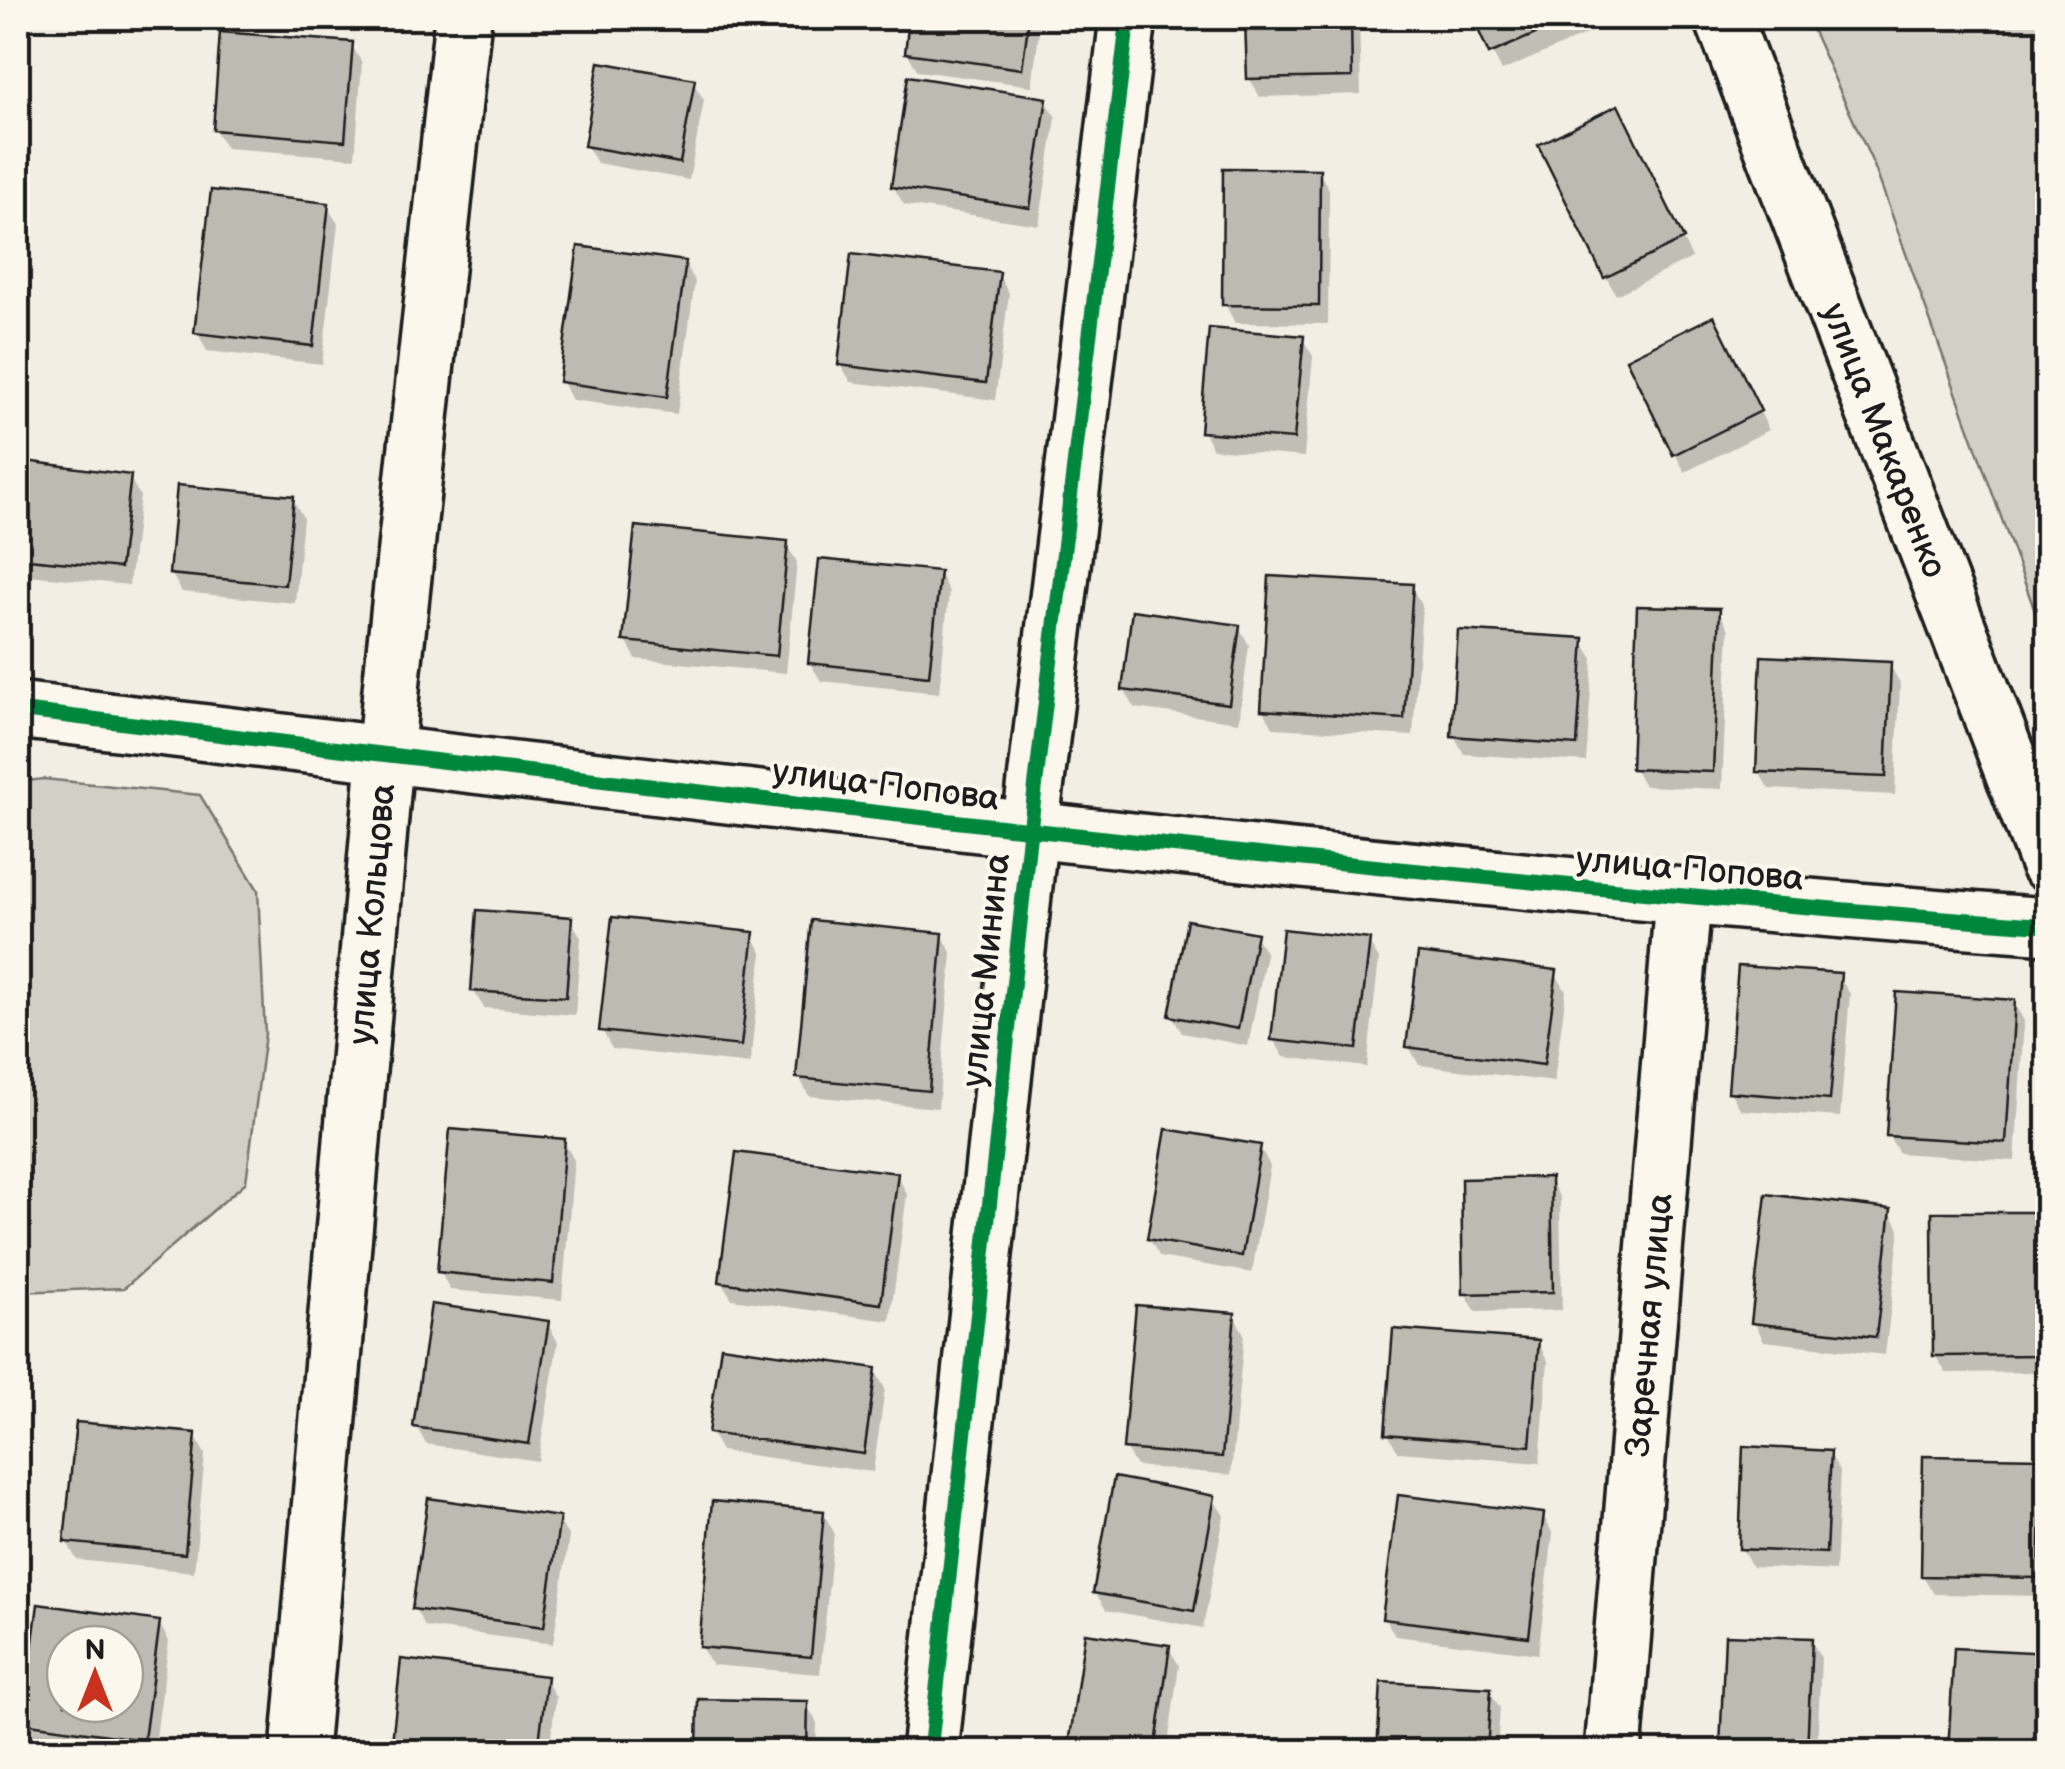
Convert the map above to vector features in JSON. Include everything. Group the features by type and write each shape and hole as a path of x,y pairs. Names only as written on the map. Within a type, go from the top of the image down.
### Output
{"street":[{"name":"улица Кольцова","path":"299,1752 385,754 463,18"},
{"name":"улица Минина","path":"930,1752 1030,831 1128,18"},
{"name":"улица Макаренко","path":"1723,18 2048,862"},
{"name":"улица Попова","path":"18,710 1030,831 1683,900 2048,926"},
{"name":"Заречная улица","path":"1613,1752 1683,900"}],"shaded area":[{"path":"1807,18 2047,18 2047,625 2035,611 1875,168"},
{"path":"44,779 200,795 258,890 265,1034 246,1182 124,1288 18,1292 18,782"}],"building":[{"path":"909,18 1029,18 1022,69 905,53"},
{"path":"1245,18 1351,18 1352,77 1247,79"},
{"path":"1473,18 1573,18 1489,54"},
{"path":"220,32 353,42 345,141 213,130"},
{"path":"599,62 695,79 680,163 584,146"},
{"path":"908,76 1047,98 1030,208 891,187"},
{"path":"1618,105 1684,239 1604,278 1538,145"},
{"path":"1223,168 1320,169 1319,306 1222,305"},
{"path":"211,190 329,203 313,346 194,333"},
{"path":"578,246 686,261 667,397 559,382"},
{"path":"851,254 1000,272 986,383 838,365"},
{"path":"1714,316 1761,411 1673,455 1626,359"},
{"path":"1209,328 1304,336 1294,439 1200,432"},
{"path":"18,460 131,475 120,568 18,558"},
{"path":"177,485 294,496 285,585 169,574"},
{"path":"635,526 788,541 777,656 623,641"},
{"path":"819,559 940,571 929,676 808,663"},
{"path":"1269,576 1413,584 1404,719 1261,710"},
{"path":"1637,606 1720,608 1713,772 1631,769"},
{"path":"1132,610 1240,625 1229,704 1122,690"},
{"path":"1458,630 1584,638 1577,745 1451,736"},
{"path":"1761,656 1891,662 1886,777 1756,772"},
{"path":"477,910 572,917 566,997 471,991"},
{"path":"612,917 754,932 741,1046 599,1031"},
{"path":"811,920 943,933 929,1091 796,1078"},
{"path":"1187,920 1257,933 1238,1029 1169,1016"},
{"path":"1283,929 1370,939 1357,1049 1271,1040"},
{"path":"1418,953 1557,970 1544,1065 1406,1047"},
{"path":"1738,966 1841,973 1830,1100 1728,1092"},
{"path":"1896,992 2015,1000 2006,1143 1886,1136"},
{"path":"450,1129 565,1139 553,1283 437,1272"},
{"path":"1166,1129 1261,1145 1242,1256 1147,1239"},
{"path":"736,1152 898,1173 881,1304 719,1282"},
{"path":"1551,1177 1553,1292 1463,1294 1461,1179"},
{"path":"1766,1194 1891,1209 1876,1337 1751,1323"},
{"path":"1932,1212 2048,1212 2048,1355 1933,1356"},
{"path":"431,1304 549,1321 529,1444 413,1427"},
{"path":"1136,1305 1235,1313 1222,1457 1123,1449"},
{"path":"1393,1329 1539,1340 1530,1446 1385,1434"},
{"path":"721,1346 876,1368 864,1454 708,1433"},
{"path":"76,1422 196,1433 185,1554 64,1542"},
{"path":"1743,1446 1831,1451 1826,1553 1739,1549"},
{"path":"1923,1456 2042,1458 2039,1578 1921,1576"},
{"path":"1114,1477 1215,1496 1194,1611 1093,1593"},
{"path":"1398,1495 1544,1513 1529,1637 1382,1619"},
{"path":"428,1498 560,1517 544,1627 412,1609"},
{"path":"712,1501 824,1511 811,1657 699,1647"},
{"path":"38,1604 160,1621 144,1740 22,1723"},
{"path":"1085,1633 1170,1645 1155,1752 1068,1752"},
{"path":"1725,1635 1812,1638 1807,1752 1720,1749"},
{"path":"1954,1648 2048,1653 2044,1752 1948,1752"},
{"path":"401,1659 547,1676 538,1752 391,1752"},
{"path":"1381,1682 1491,1688 1487,1752 1377,1752"},
{"path":"698,1699 808,1701 807,1752 697,1752"}],"cycle path":[{"path":"930,1752 1030,831 1128,18"},
{"path":"18,710 1285,857 1539,883 2048,926"}]}
